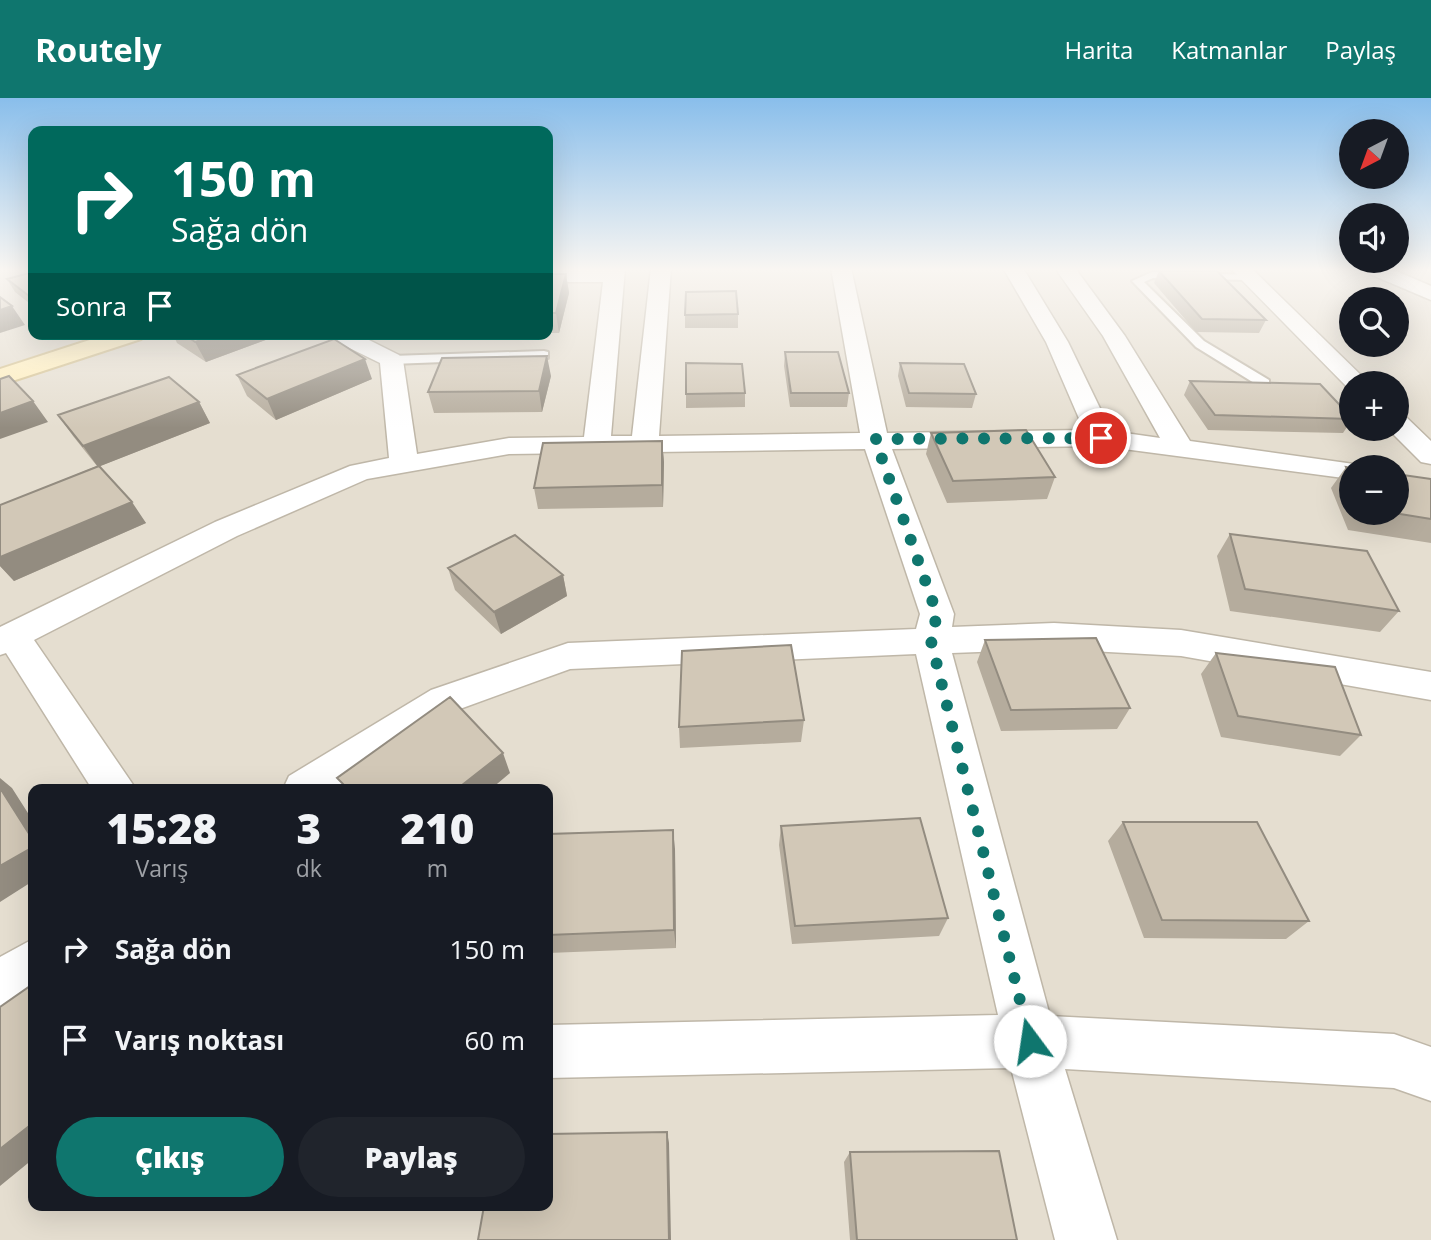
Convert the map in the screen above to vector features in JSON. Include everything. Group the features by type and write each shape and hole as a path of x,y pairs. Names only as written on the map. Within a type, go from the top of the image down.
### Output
{"main road":[{"path":"0,358 56,340"},
{"path":"0,377 115,340"}],"street":[{"path":"597,445 610,321"},
{"path":"645,444 656,321"},
{"path":"852,321 875,439 937,614 931,641 1030,1041 1086,1240"},
{"path":"1045,321 1101,438"},
{"path":"1103,321 1180,448"},
{"path":"1295,321 1345,371"},
{"path":"351,340 391,360 404,464"},
{"path":"111,784 6,639 226,529 360,472 509,446 1101,438 1339,469"},
{"path":"1408,441 1427,472"},
{"path":"312,784 443,700 568,656 1054,636 1181,643 1431,686"},
{"path":"0,986 28,967"},
{"path":"553,1052 1030,1041 1394,1060 1431,1074"}],"lane":[{"path":"1177,321 1200,344 1264,383"},
{"path":"391,360 544,355"}],"shaded area":[{"path":"0,321 28,321 28,340 553,340 553,321 1339,321 1339,357 1409,357 1409,321 1431,321 1431,1240 0,1240"}],"building":[{"path":"331,340 365,359 267,399 237,375"},
{"path":"785,352 838,352 849,393 791,393"},
{"path":"547,356 539,391 428,392 442,358"},
{"path":"686,363 742,364 745,393 686,394"},
{"path":"900,363 964,364 976,394 909,393"},
{"path":"9,376 33,401 0,413 0,379"},
{"path":"169,377 199,402 83,446 58,415"},
{"path":"1190,381 1320,384 1339,404 1339,419 1215,415"},
{"path":"1026,430 1055,477 953,481 931,433"},
{"path":"662,441 662,485 534,488 543,443"},
{"path":"99,466 132,502 0,557 0,505"},
{"path":"1409,476 1431,479 1431,519 1409,515"},
{"path":"1230,534 1367,551 1399,611 1245,589"},
{"path":"515,535 563,575 494,612 448,568"},
{"path":"1096,638 1130,708 1011,710 985,640"},
{"path":"791,645 804,720 679,727 682,651"},
{"path":"1216,653 1335,667 1361,735 1238,716"},
{"path":"450,697 503,753 463,784 343,784 337,778"},
{"path":"0,788 28,832 28,850 0,866"},
{"path":"920,818 948,918 795,926 781,826"},
{"path":"1123,822 1257,822 1309,921 1162,920"},
{"path":"673,830 674,930 553,935 553,834"},
{"path":"28,987 28,1127 0,1149 0,1007"},
{"path":"667,1132 669,1240 478,1240 483,1211 553,1211 553,1134"},
{"path":"999,1151 1017,1240 857,1240 850,1152"}],"route":[{"path":"1030,1041 931,641 937,614 875,439 1101,438"}]}
